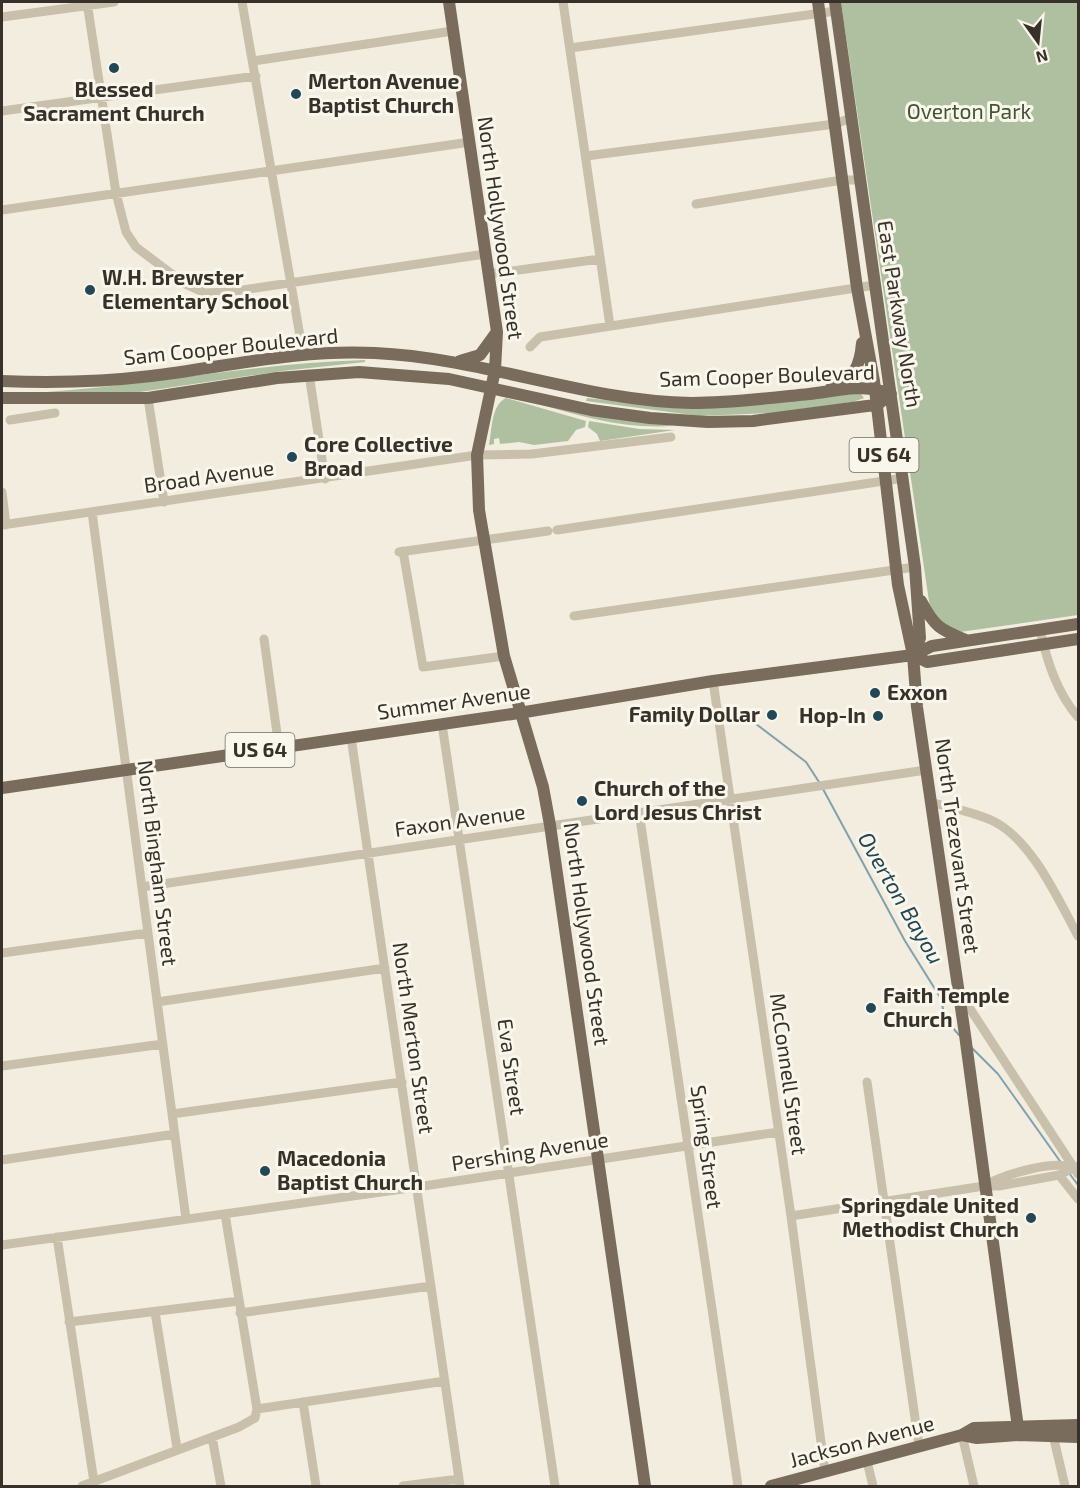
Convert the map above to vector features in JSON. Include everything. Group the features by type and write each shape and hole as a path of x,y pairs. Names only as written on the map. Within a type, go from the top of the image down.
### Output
{"main road":[{"name":"North Hollywood Street","path":"449,2 497,332 495,370 477,455 476,472 483,539 504,656 541,782 550,825 645,1486"},
{"name":"East Parkway North","path":"836,6 915,567 920,638 913,655"},
{"name":"East Parkway North","path":"818,7 857,288 875,389 897,569 913,655"},
{"path":"817,393 844,382 854,375 861,355 864,327"},
{"path":"453,362 471,360 480,355 497,332"},
{"name":"Sam Cooper Boulevard","path":"2,381 98,381 319,354 374,353 453,362 594,393 686,402 728,402 875,389 891,394"},
{"name":"Sam Cooper Boulevard","path":"2,398 148,398 309,374 398,373 448,379 591,410 708,422 753,421 877,405 891,394"},
{"path":"918,595 931,622 946,633 967,641"},
{"path":"913,655 932,646 1078,624"},
{"path":"913,655 927,662 1078,639"},
{"name":"Summer Avenue","path":"2,788 519,713 713,681 913,655"},
{"name":"North Trezevant Street","path":"913,655 930,801 966,1041 1018,1430"},
{"path":"998,1427 1009,1416 1014,1402"},
{"name":"Jackson Avenue","path":"1052,1431 1078,1425"},
{"name":"Jackson Avenue","path":"775,1486 962,1435 974,1428 998,1427 1052,1431 1078,1437"},
{"name":"Jackson Avenue","path":"962,1435 977,1438 1018,1430"}],"street":[{"path":"2,17 87,3 114,2"},
{"path":"242,2 300,336"},
{"path":"563,2 610,326"},
{"path":"87,3 116,193 126,232 136,246 185,284 205,293 485,254"},
{"path":"570,48 818,7 836,6"},
{"path":"253,61 453,31"},
{"path":"2,111 256,76"},
{"path":"586,156 835,124 851,118"},
{"path":"2,210 470,142"},
{"path":"696,204 842,180 860,180"},
{"path":"489,274 600,259"},
{"path":"530,347 540,338 875,285"},
{"path":"309,374 325,479"},
{"path":"148,398 164,502"},
{"path":"26,399 27,418"},
{"path":"10,420 55,413"},
{"name":"Broad Avenue","path":"4,525 477,455 532,454 671,437"},
{"path":"504,656 423,667 401,552 904,478"},
{"path":"2,492 4,525"},
{"name":"North Bingham Street","path":"92,512 186,1219"},
{"path":"574,616 915,567"},
{"path":"1040,630 1065,702 1078,717"},
{"path":"264,639 279,748"},
{"name":"McConnell Street","path":"713,681 791,1216 825,1472"},
{"name":"Eva Street","path":"442,724 555,1486"},
{"name":"North Merton Street","path":"351,737 459,1483"},
{"name":"Faxon Avenue","path":"142,887 926,770"},
{"path":"930,801 993,821 1018,838 1046,877 1078,936"},
{"name":"Spring Street","path":"639,812 738,1486"},
{"path":"2,953 148,933"},
{"path":"157,1002 385,968"},
{"path":"958,992 1069,1169 1078,1199"},
{"path":"2,1066 163,1044"},
{"path":"172,1114 402,1082"},
{"path":"867,1082 919,1446"},
{"name":"Pershing Avenue","path":"2,1245 417,1187 778,1132"},
{"path":"2,1160 175,1134"},
{"path":"791,1216 984,1186 998,1177 1069,1169"},
{"path":"82,1486 177,1448 213,1437 255,1418 257,1410 225,1214"},
{"path":"57,1237 94,1482"},
{"path":"240,1313 431,1286"},
{"path":"69,1322 238,1301"},
{"path":"155,1312 177,1448"},
{"path":"257,1410 445,1381"},
{"path":"303,1402 316,1486"},
{"path":"1052,1431 1065,1486"},
{"path":"962,1435 974,1486"},
{"path":"213,1437 221,1486"},
{"path":"867,1461 873,1486"},
{"path":"403,1486 459,1483"}],"green space":[{"name":"Overton Park","path":"841,2 1078,2 1078,615 952,632 931,615"},
{"path":"365,360 365,362 282,371 133,393 47,395 47,392 246,369"},
{"path":"860,393 864,398 853,402 770,413 700,416 586,401 587,398 658,406 725,407"},
{"path":"506,398 586,421 585,427 576,430 568,441 534,445 519,442 500,444 499,438 494,439 494,444 489,445 497,406"},
{"path":"542,405 673,426 622,424"},
{"path":"589,421 639,429 675,430 600,441 597,434 588,427"}],"waterway":[{"name":"Overton Bayou","path":"752,721 806,762 819,782"},
{"name":"Overton Bayou","path":"823,789 905,941 940,997 946,1020 959,1035"},
{"name":"Overton Bayou","path":"972,1048 998,1074 1062,1164"},
{"name":"Overton Bayou","path":"1069,1173 1078,1185"}],"place":[{"name":"Blessed Sacrament Church","path":"114,68"},
{"name":"Merton Avenue Baptist Church","path":"296,94"},
{"name":"W.H. Brewster Elementary School","path":"90,290"},
{"name":"Core Collective Broad","path":"292,457"},
{"name":"Exxon","path":"875,693"},
{"name":"Family Dollar","path":"772,715"},
{"name":"Hop-In","path":"878,716"},
{"name":"Church of the Lord Jesus Christ","path":"582,801"},
{"name":"Faith Temple Church","path":"871,1008"},
{"name":"Macedonia Baptist Church","path":"265,1171"},
{"name":"Springdale United Methodist Church","path":"1031,1218"}]}
